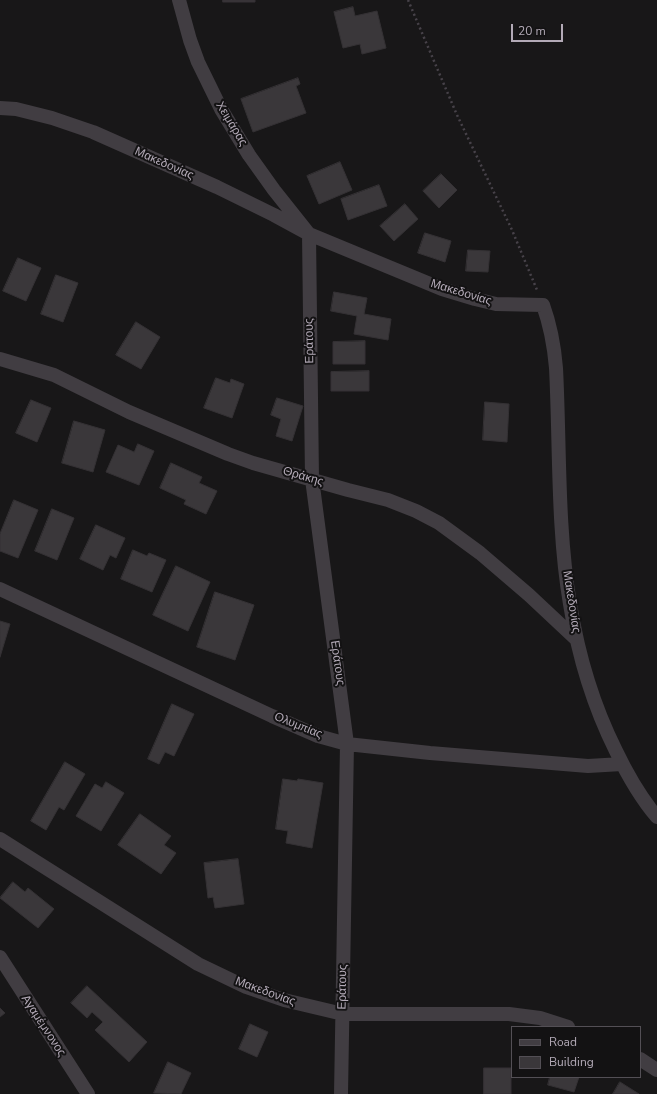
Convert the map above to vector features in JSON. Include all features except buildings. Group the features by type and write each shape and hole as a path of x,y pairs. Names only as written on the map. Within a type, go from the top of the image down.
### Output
{"street":[{"name":"Χειμάρας","path":"179,0 190,40 198,62 221,108 249,155 274,190 309,234"},
{"name":"Μακεδονίας","path":"0,108 16,109 52,118 93,132 216,187 309,234 421,281 459,295 496,304 543,305 551,327 556,368 565,563 570,604 577,640 589,684 600,715 622,764 643,799 657,817"},
{"name":"Εράτους","path":"309,234 312,479 347,744 341,1094"},
{"name":"Θράκης","path":"0,358 54,375 129,412 228,454 348,490 388,500 416,511 439,523 480,553 529,595 577,640"},
{"name":"Ολυμπίας","path":"0,589 318,736 347,744 422,753 588,766 622,764"},
{"name":"Μακεδονίας","path":"0,839 215,973 246,987 284,1000 343,1014 503,1013 540,1018 565,1026"},
{"name":"Αγαμέμνονος","path":"0,957 88,1094"},
{"path":"641,1060 657,1070"}],"path":[{"path":"408,0 457,115 512,230 543,305"}]}
